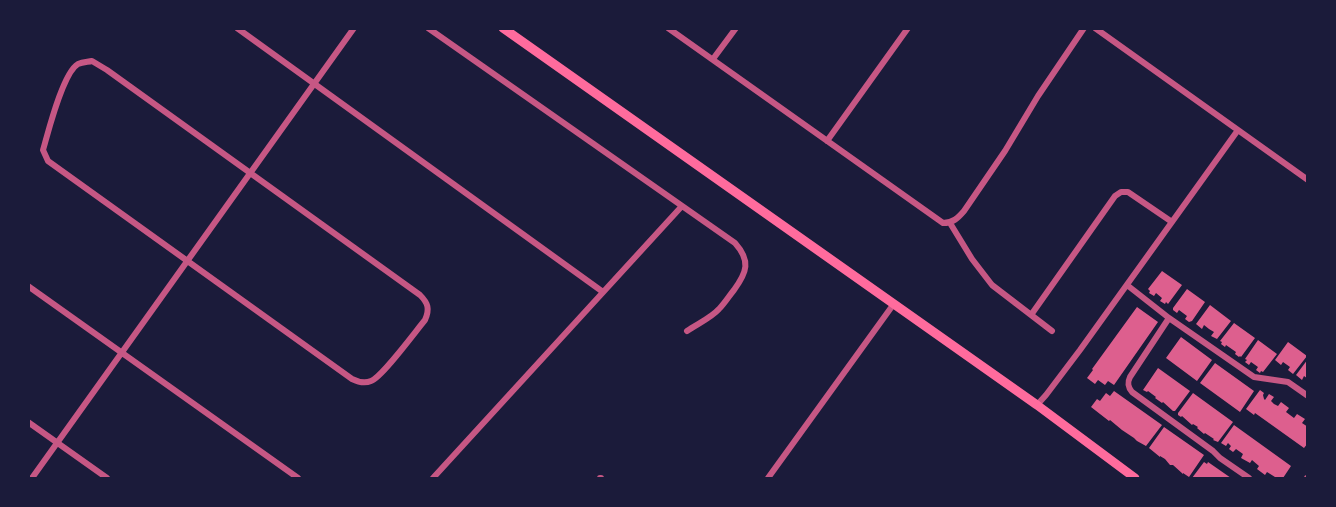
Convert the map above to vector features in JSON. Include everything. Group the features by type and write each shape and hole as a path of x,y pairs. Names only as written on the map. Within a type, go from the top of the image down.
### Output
{"main road":[{"path":"503,28 1037,405 1135,478"}],"street":[{"path":"237,28 603,292"},
{"path":"32,478 354,28"},
{"path":"428,28 735,243 746,262 743,278 719,309 687,331"},
{"path":"668,28 943,223 950,223 964,211 1084,28"},
{"path":"713,59 735,28"},
{"path":"827,141 908,28"},
{"path":"1095,28 1308,180"},
{"path":"92,62 107,70 420,295 429,307 428,313 425,320 374,379 364,383 358,382 188,261 53,165 45,156 43,150 64,83 77,64 92,62"},
{"path":"1037,405 1051,390 1238,130"},
{"path":"1031,315 1120,192 1128,192 1172,222"},
{"path":"433,478 682,206"},
{"path":"950,223 992,285 1052,331"},
{"path":"1127,285 1169,318 1254,377 1288,382 1308,396"},
{"path":"28,286 298,478"},
{"path":"768,478 893,305"},
{"path":"1169,318 1130,377 1129,389 1249,478"},
{"path":"28,422 107,478"}],"building":[{"path":"1162,271 1182,285 1168,304 1160,301 1162,298 1156,293 1154,296 1149,293 1148,289"},
{"path":"1187,289 1205,302 1189,322 1185,319 1187,316 1179,310 1177,313 1173,310"},
{"path":"1210,305 1231,321 1217,339 1211,336 1214,332 1204,325 1202,329 1196,324"},
{"path":"1137,307 1158,322 1114,385 1108,381 1105,385 1098,380 1095,384 1087,378"},
{"path":"1234,323 1255,338 1241,357 1220,341"},
{"path":"1181,337 1212,360 1197,381 1166,358"},
{"path":"1258,340 1277,354 1260,373 1256,370 1258,367 1251,362 1249,365 1245,362"},
{"path":"1288,342 1307,356 1293,374 1288,370 1290,367 1283,362 1281,365 1275,360"},
{"path":"1308,359 1308,379 1304,376 1302,380 1296,375"},
{"path":"1215,363 1254,391 1240,412 1200,383"},
{"path":"1158,368 1190,391 1175,411 1148,391 1143,390"},
{"path":"1260,390 1264,393 1265,400 1269,394 1274,397 1271,401 1274,404 1278,406 1281,402 1289,408 1286,412 1294,418 1297,414 1305,419 1302,423 1308,427 1308,443 1304,448 1246,409"},
{"path":"1114,391 1162,425 1146,446 1091,407 1097,399 1100,401 1106,393 1110,396"},
{"path":"1193,393 1233,422 1218,442 1178,415"},
{"path":"1234,425 1291,466 1283,478 1274,478 1267,472 1265,475 1257,469 1259,466 1252,460 1250,463 1241,458 1243,454 1236,449 1233,452 1229,449 1231,446 1228,443 1226,446 1221,443"},
{"path":"1164,427 1204,455 1189,477 1149,448"},
{"path":"1204,462 1207,464 1208,462 1231,478 1192,478"}]}
